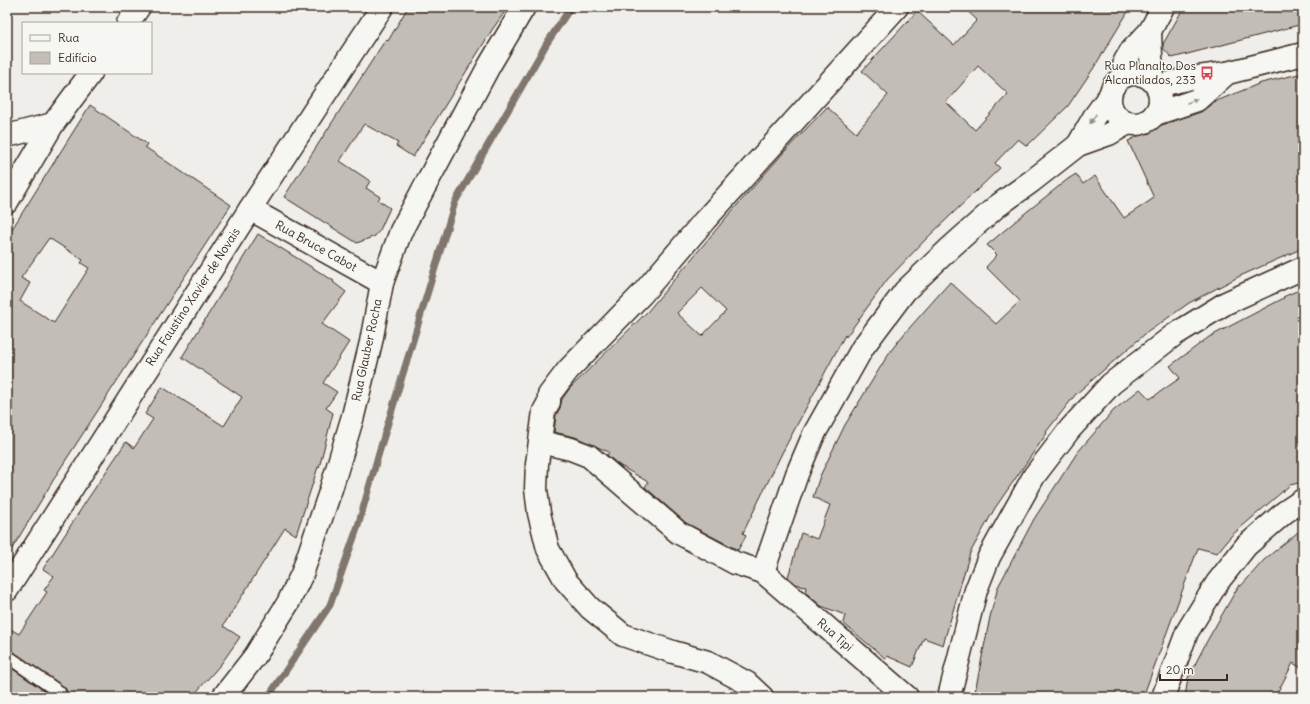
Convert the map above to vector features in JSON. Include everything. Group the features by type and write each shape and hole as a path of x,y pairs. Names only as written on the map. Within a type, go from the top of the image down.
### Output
{"street":[{"path":"129,22 139,7"},
{"name":"Rua Faustino Xavier de Novais","path":"7,590 250,209 382,7"},
{"name":"Rua Glauber Rocha","path":"223,697 255,656 288,603 302,574 331,489 353,416 371,342 382,283 401,231 489,66 524,7"},
{"path":"762,697 748,683 708,662 623,635 590,608 566,581 548,549 539,513 536,488 544,411 549,395 568,370 642,294 705,220 897,7"},
{"path":"1078,145 1094,117 1116,86 1130,74 1146,76 1154,83 1160,93 1159,108 1150,120 1136,125 1120,119 1113,112 1110,104 1116,86 1125,61 1131,51 1150,31 1163,7"},
{"path":"1150,31 1154,83"},
{"path":"1154,83 1227,73 1303,54"},
{"path":"1155,114 1197,100 1227,73"},
{"path":"7,202 53,124 90,74"},
{"path":"540,442 571,449 589,456 679,533 735,563 762,572 797,474 814,434 863,346 905,291 996,207 1078,145 1109,134 1128,123"},
{"path":"7,136 53,124"},
{"name":"Rua Bruce Cabot","path":"250,209 382,283"},
{"path":"948,697 976,590 989,557 1034,476 1070,429 1111,384 1174,335 1226,303 1303,268"},
{"path":"1163,697 1187,632 1217,583 1246,546 1285,512 1303,500"},
{"name":"Rua Tipi","path":"762,572 907,697"}],"lane":[{"path":"7,656 59,692 60,697"}],"building":[{"path":"408,7 508,7 492,30 413,157 396,146 398,143 364,124 340,161 370,181 366,188 380,197 378,200 390,208 380,230 375,236 357,243 284,197 386,39 388,41"},
{"path":"963,7 1131,7 1093,69 1068,106 1027,146 1018,139 995,163 1000,168 926,239 887,280 846,337 845,335 782,453 743,533 746,536 738,550 686,523 645,487 648,482 619,465 607,455 609,452 575,437 554,432 556,415 560,408 562,399 570,388 648,311 725,219 785,151 827,107 856,133 888,95 862,71 917,11 954,45 977,20","holes":["978,66 1008,94 975,130 946,102","702,288 726,311 702,336 677,313"]},
{"path":"1184,7 1303,7 1303,24 1172,58 1163,48 1163,44"},
{"path":"1303,73 1303,248 1240,276 1189,303 1145,334 1076,394 1046,432 1047,433 995,508 970,553 943,645 924,638 912,667 887,656 886,659 843,623 845,615 821,606 805,592 806,587 796,584 788,577 801,533 817,539 830,505 813,497 820,476 845,425 889,353 904,334 950,282 996,324 1020,301 986,267 997,255 987,245 1076,174 1083,184 1095,176 1124,218 1154,198 1128,141 1159,126 1201,112 1214,102 1261,83"},
{"path":"90,105 147,144 145,147 231,205 60,469 7,557 7,237","holes":["49,238 83,260 81,263 89,268 54,323 20,301 30,283 21,278"]},
{"path":"258,234 334,281 333,282 346,292 322,324 349,342 323,383 337,392 326,408 333,413 319,468 318,467 296,535 285,528 223,626 240,637 221,664 192,697 68,697 66,689 63,686 11,650 7,649 7,627 19,634 47,592 44,590 54,576 43,569 126,442 134,448 153,419 145,414 162,387 224,426 242,397 182,357"},
{"path":"1303,288 1303,482 1290,485 1231,536 1217,553 1198,548 1143,697 974,697 990,617 998,587 1034,519 1077,453 1113,411 1140,389 1150,399 1180,378 1170,366 1209,337 1284,298 1283,297"},
{"path":"1303,528 1303,669 1293,663 1275,697 1185,697 1188,678 1239,585 1241,586 1264,560"},
{"path":"7,665 53,697 7,697"}],"waterway":[{"path":"268,697 330,605 358,526 455,202 547,43 571,7"}],"place":[{"name":"Rua Planalto Dos Alcantilados, 233","path":"1207,73"}]}
